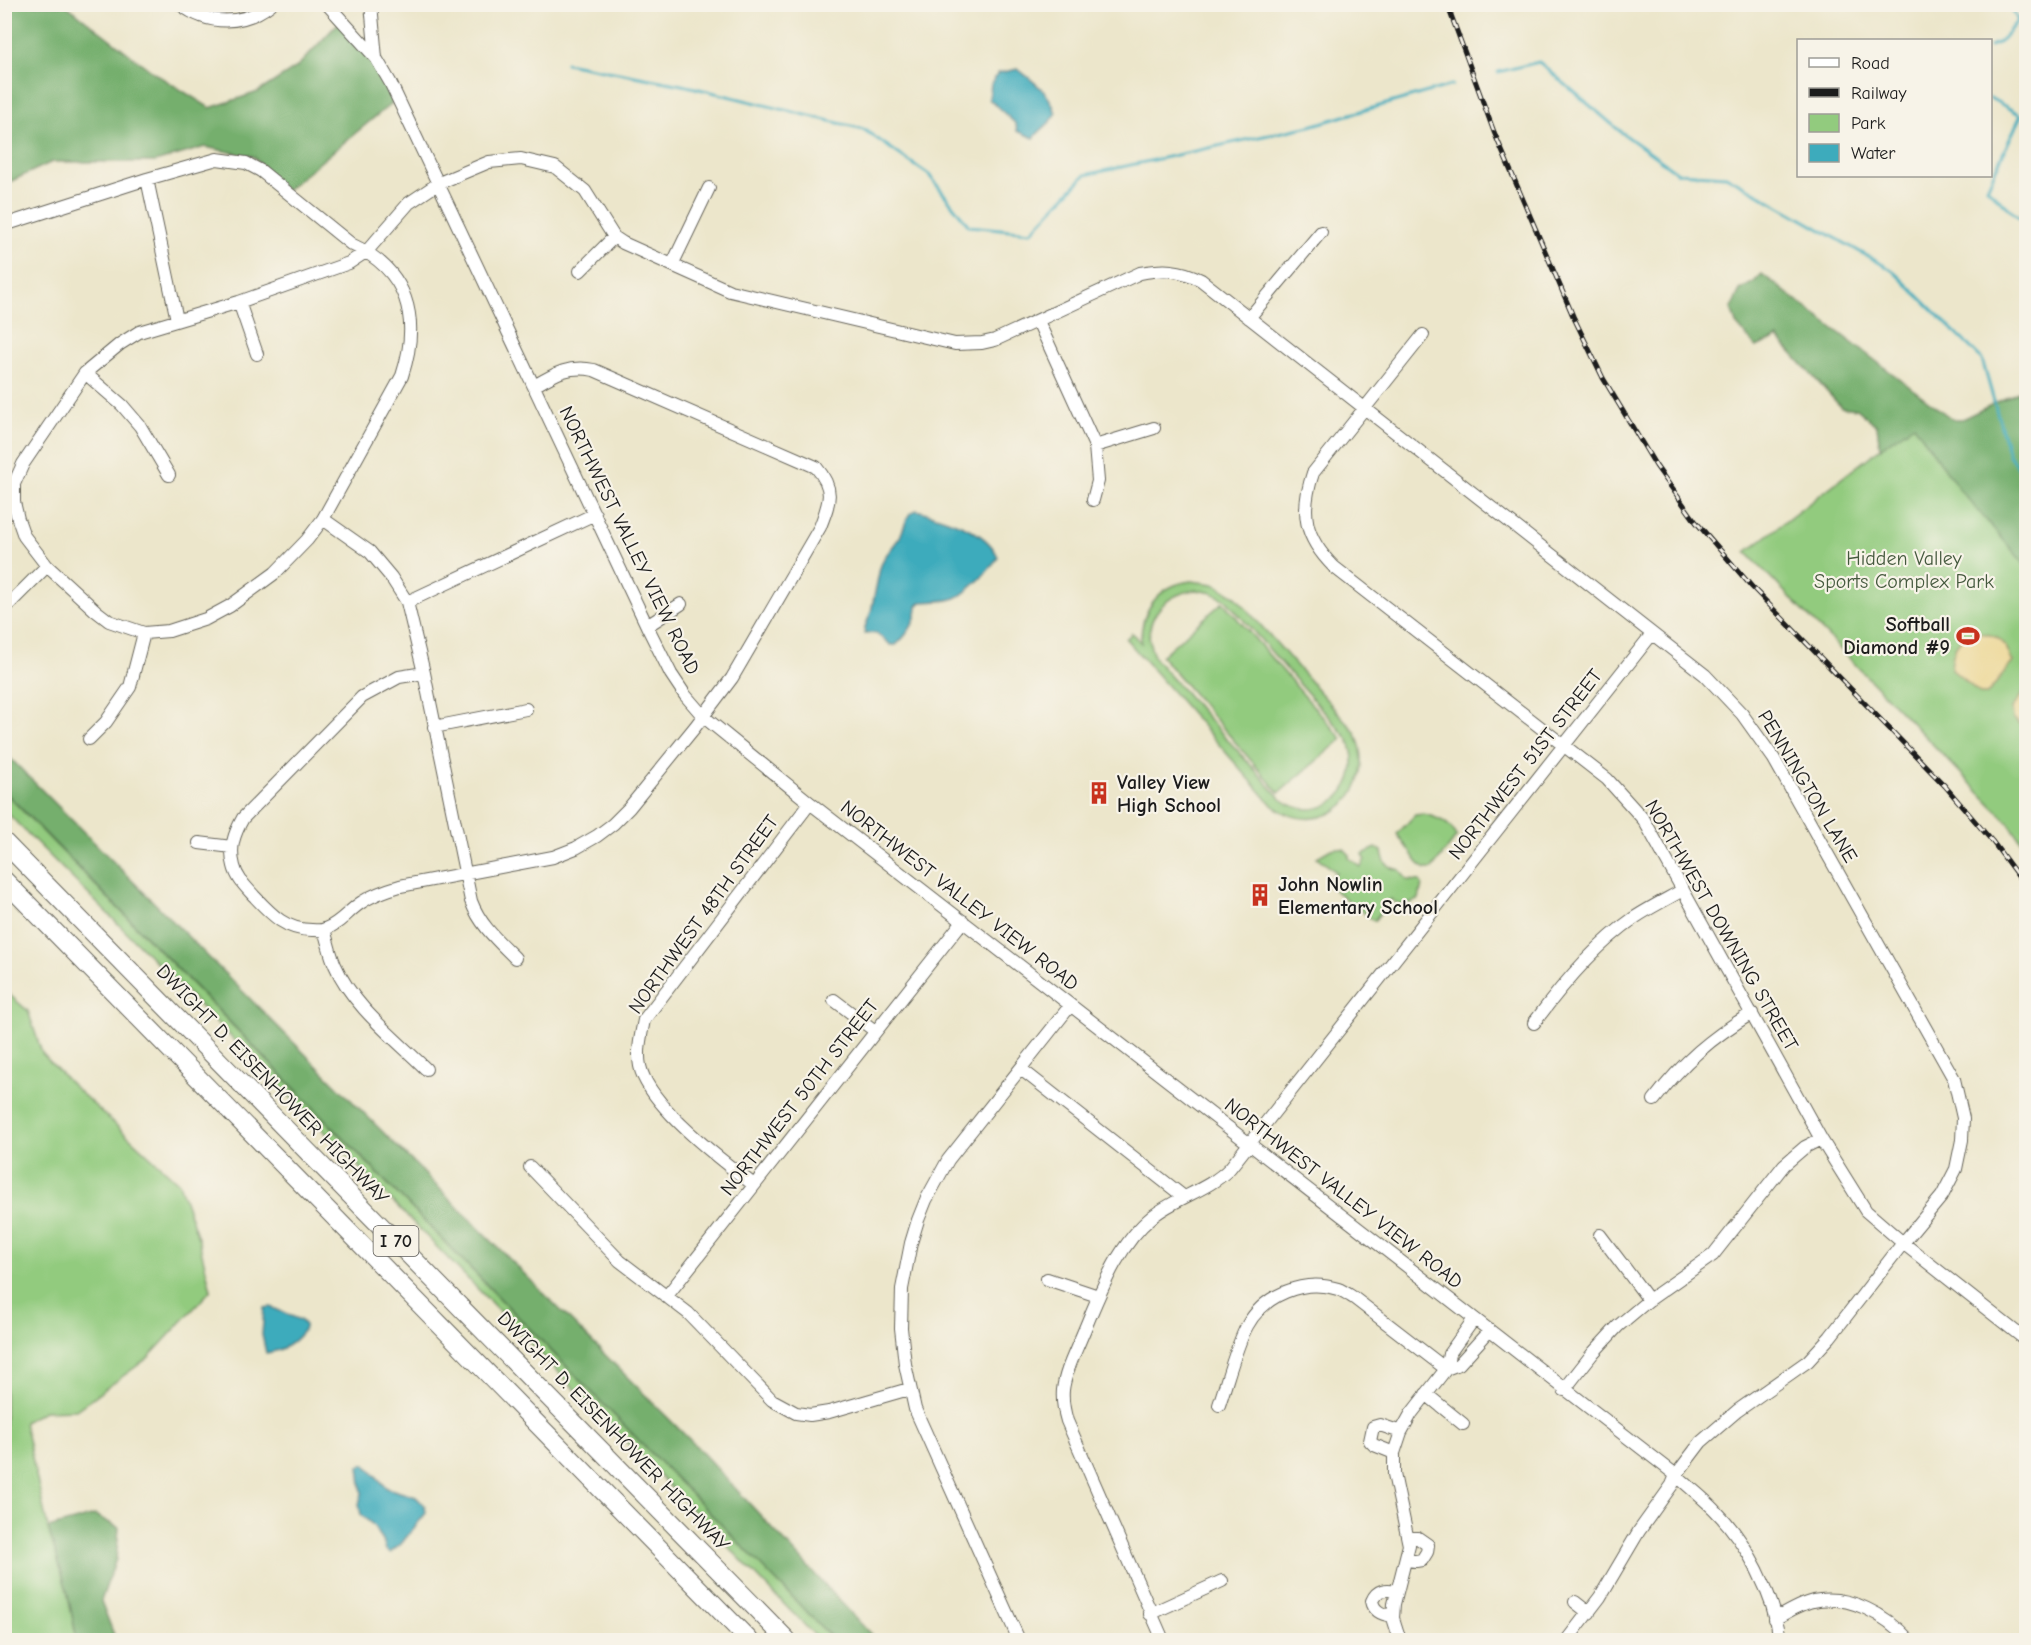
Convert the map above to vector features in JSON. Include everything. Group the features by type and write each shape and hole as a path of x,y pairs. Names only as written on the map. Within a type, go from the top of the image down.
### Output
{"highway":[{"name":"DWIGHT D. EISENHOWER HIGHWAY","path":"4,842 787,1641"},
{"name":"I 70","path":"4,880 749,1641"}],"street":[{"path":"180,4 200,17 217,20 247,18 261,12 271,4"},
{"name":"NORTHWEST VALLEY VIEW ROAD","path":"327,4 376,58 390,82 647,626 671,674 704,717 810,803 1070,1006 1676,1475 1715,1509 1732,1530 1758,1573 1775,1619 1780,1641"},
{"path":"371,4 376,58"},
{"path":"4,225 217,159 246,163 261,171 351,244 367,251 388,269 399,285 409,310 412,333 409,355 402,375 323,519 308,540 275,573 230,606 206,618 170,631 144,633 109,621 47,566 24,536 9,483 85,373 103,356 139,332 239,302 349,263 367,251 409,203 439,183 489,162 514,159 537,161 555,167 585,191 614,237 580,271"},
{"path":"147,179 177,320"},
{"path":"672,265 709,188"},
{"path":"1249,318 1321,232"},
{"name":"PENNINGTON LANE","path":"614,237 730,291 955,344 982,344 995,340 1140,273 1163,270 1188,274 1201,280 1705,675 1723,692 1761,739 1954,1079 1963,1128 1956,1169 1942,1196 1808,1361 1725,1421 1701,1442 1639,1531 1589,1613 1567,1641"},
{"path":"239,302 257,354"},
{"path":"1038,321 1095,446 1098,481 1093,500"},
{"path":"1363,408 1423,335"},
{"path":"424,673 399,677 362,697 243,818 235,832 232,847 234,869 240,881 273,916 283,923 296,929 324,930 338,923 360,903 377,892 553,857 597,836 629,808 704,717 732,678 820,527 831,493 825,477 816,467 594,370 579,367 565,370 534,386"},
{"path":"85,373 122,405 140,426 169,475"},
{"name":"NORTHWEST DOWNING STREET","path":"1363,408 1313,473 1308,488 1305,516 1314,543 1334,567 1607,779 1622,794 1644,820 1821,1139 1866,1211 2026,1340"},
{"path":"1095,446 1154,428"},
{"path":"407,602 595,514"},
{"path":"323,519 370,552 391,577 407,602 471,901 476,915 486,928 516,957"},
{"path":"4,609 47,566"},
{"path":"647,626 681,604"},
{"path":"89,739 106,722 130,687 144,633"},
{"name":"NORTHWEST 51ST STREET","path":"1163,1641 1063,1408 1063,1390 1067,1373 1098,1296 1121,1253 1141,1227 1154,1215 1222,1176 1652,634"},
{"path":"434,727 526,709"},
{"name":"NORTHWEST 48TH STREET","path":"754,1185 704,1147 648,1085 640,1066 639,1042 644,1020 810,803"},
{"path":"200,843 232,847"},
{"path":"1534,1023 1566,981 1621,929 1634,918 1683,890"},
{"name":"NORTHWEST 50TH STREET","path":"666,1297 963,921"},
{"path":"324,930 335,965 347,987 363,1008 426,1069"},
{"path":"834,1000 875,1031"},
{"path":"1019,1641 915,1409 905,1364 901,1311 907,1262 918,1220 948,1160 1070,1006"},
{"path":"1654,1100 1669,1080 1699,1050 1752,1013"},
{"path":"1021,1069 1184,1197"},
{"path":"1564,1390 1618,1326 1649,1300 1713,1255 1784,1165 1805,1147 1821,1139"},
{"path":"530,1167 620,1261 688,1313 772,1400 796,1413 810,1415 829,1412 909,1389"},
{"path":"1600,1235 1649,1300"},
{"path":"1047,1279 1098,1296"},
{"path":"1219,1405 1246,1328 1256,1314 1272,1298 1288,1290 1306,1287 1338,1289 1354,1298 1446,1369"},
{"path":"1400,1641 1394,1616 1397,1592 1409,1545 1394,1474 1394,1453 1401,1432 1446,1369 1449,1354 1474,1319"},
{"path":"1446,1369 1459,1364 1489,1331"},
{"path":"1426,1394 1463,1424"},
{"path":"1394,1453 1374,1445 1370,1441 1370,1434 1373,1427 1380,1425 1401,1432"},
{"path":"1406,1560 1422,1560 1428,1545 1418,1538 1408,1538"},
{"path":"1150,1614 1222,1581"},
{"path":"1394,1616 1378,1611 1373,1607 1372,1601 1379,1592 1386,1589 1397,1592"},
{"path":"1775,1619 1814,1601 1843,1601 1880,1614 1899,1629 1909,1641"},
{"path":"1575,1602 1589,1613"}],"green space":[{"path":"4,5 66,5 154,73 210,108 258,92 297,67 341,20 398,98 285,191 254,157 205,147 155,162 52,162 5,184"},
{"path":"1762,274 1952,419 1962,419 2026,388 2026,566 1960,490 1914,425 1880,448 1877,426 1857,409 1841,407 1778,338 1756,347 1736,324 1731,308 1740,290"},
{"name":"Hidden Valley Sports Complex Park","path":"1917,420 2026,558 2026,849 2008,822 1746,552"},
{"path":"1191,581 1214,584 1235,596 1355,732 1361,753 1361,773 1355,790 1344,804 1329,814 1312,818 1293,816 1273,806 1126,639 1132,633 1141,643 1144,620 1153,602 1160,594 1179,584","holes":["1197,590 1212,593 1226,600 1347,738 1352,755 1352,771 1347,785 1338,797 1326,805 1312,809 1297,807 1281,799 1156,660 1149,635 1156,613 1173,597 1184,592"]},
{"path":"1223,602 1342,739 1279,793 1161,656"},
{"path":"4,752 697,1447 876,1640 834,1640 5,792"},
{"path":"4,792 834,1640 819,1640 293,1099 5,811"},
{"path":"1424,814 1443,821 1457,836 1432,869 1425,869 1418,863 1397,834 1415,815"},
{"path":"1337,848 1344,849 1349,854 1349,858 1361,867 1365,859 1363,854 1376,848 1382,851 1385,862 1390,867 1400,870 1407,880 1420,881 1422,885 1419,899 1405,904 1391,899 1374,921 1327,884 1336,872 1317,857"},
{"path":"5,991 28,1011 42,1053 69,1082 179,1183 199,1241 211,1290 148,1358 76,1410 44,1411 24,1422 48,1528 67,1590 77,1640 5,1640"},
{"path":"95,1515 119,1528 116,1559 101,1601 116,1640 77,1640 67,1590 48,1528"}],"sand":[{"path":"1973,633 1996,637 2006,647 2013,662 1987,694 1981,694 1951,669 1958,643"},
{"path":"2026,689 2026,728 2013,718 2012,708"}],"water":[{"path":"1018,69 1046,94 1056,114 1034,138 1017,131 1016,124 989,99 991,84 998,73"},
{"path":"917,510 951,521 974,532 992,547 998,557 972,587 954,599 921,602 917,606 913,623 907,632 896,645 891,645 876,633 865,634 865,627 871,612 884,558 900,537 907,519 912,512"},
{"path":"271,1307 300,1320 305,1328 288,1345 266,1353 262,1335 264,1308"},
{"path":"365,1464 387,1488 416,1497 425,1506 426,1513 401,1544 390,1553 386,1550 383,1540 373,1525 361,1515 359,1504 362,1494 359,1466"}],"waterway":[{"path":"1992,45 2000,42 2018,20 2008,4"},
{"path":"1498,72 1539,62 1621,132 1678,173 1726,176 1892,270 1982,359 2009,455 2026,478"},
{"path":"566,63 687,86 863,129 929,175 969,226 1031,232 1085,175 1310,126 1452,85"},
{"path":"1992,99 2021,115 1987,188 2026,224"}],"railway":[{"path":"1447,4 1494,132 1573,316 1603,378 1656,466 1696,522 1752,587 1945,786 1992,841 2026,887"}],"place":[{"name":"Softball Diamond #9","path":"1968,636"},
{"name":"Valley View High School","path":"1099,793"},
{"name":"John Nowlin Elementary School","path":"1260,895"}]}
